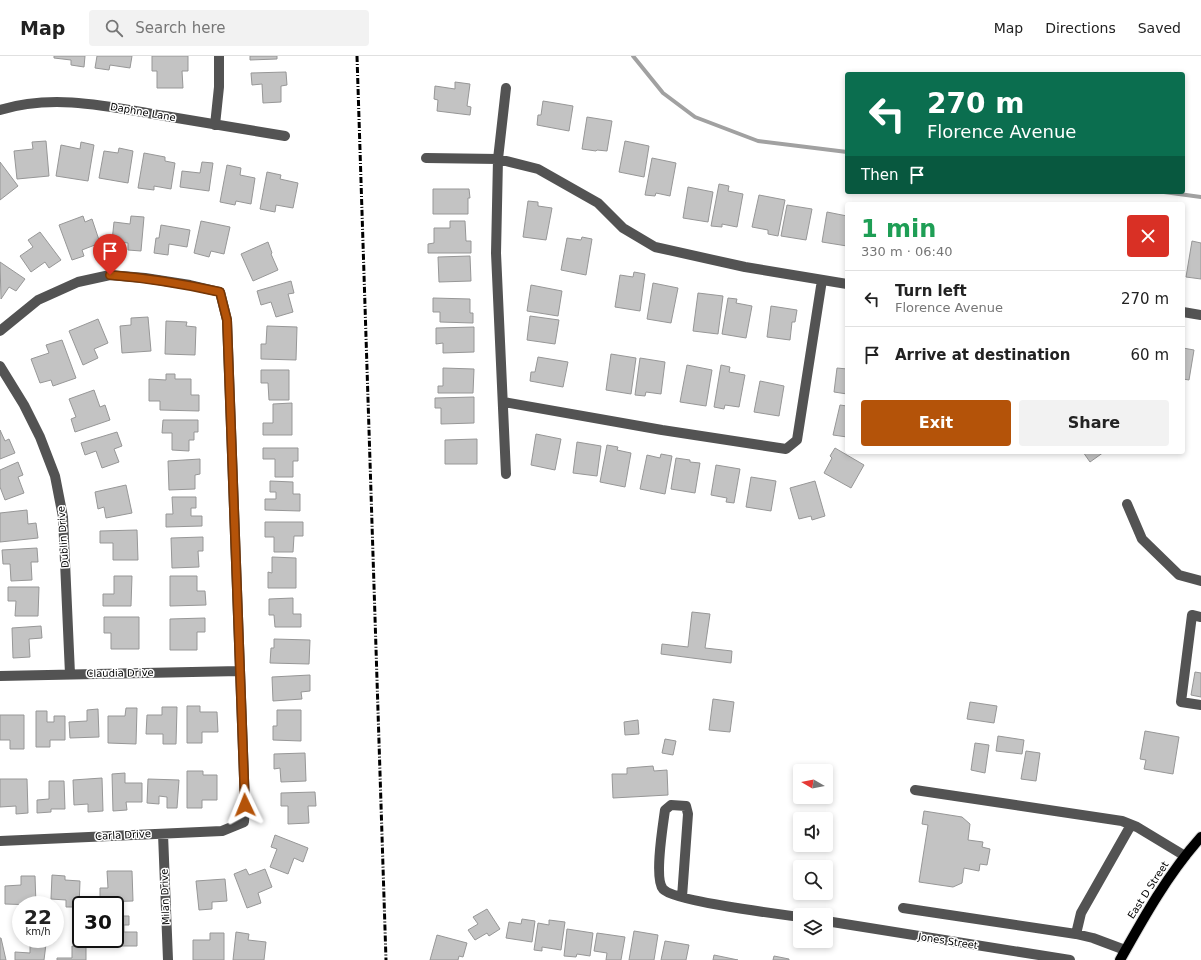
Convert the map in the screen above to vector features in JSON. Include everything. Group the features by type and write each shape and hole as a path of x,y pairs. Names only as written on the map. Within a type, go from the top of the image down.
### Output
{"main road":[{"name":"East D Street","path":"1120,960 1153,902 1185,856 1201,837"}],"street":[{"path":"215,124 220,87 218,56"},
{"path":"506,88 498,160 496,253 504,402 506,474"},
{"name":"Daphne Lane","path":"0,110 31,104 61,102 100,105 285,136"},
{"path":"426,158 498,160 538,169 598,203 622,228 655,247 745,267 845,284"},
{"path":"0,331 38,300 78,282 110,275 145,278 190,285 220,292 227,320 240,671"},
{"path":"504,402 662,430 786,449 797,440 822,280"},
{"path":"1185,312 1201,315"},
{"name":"Dublin Drive","path":"0,366 24,405 40,437 55,476 63,517 70,674"},
{"path":"1127,504 1142,539 1179,575 1201,581"},
{"path":"1201,617 1192,615 1181,702 1201,705"},
{"name":"Claudia Drive","path":"0,676 240,671"},
{"name":"Carla Drive","path":"0,841 222,831 244,822 245,805 240,671"},
{"path":"915,790 1122,822 1131,825 1185,856"},
{"path":"682,897 688,814 686,806 671,805 665,810 658,871 662,889 672,895 682,897 707,902 793,916"},
{"path":"1076,934 1081,913 1131,825"},
{"name":"Milan Drive","path":"163,834 168,960"},
{"path":"903,908 1076,934 1125,950"},
{"name":"Jones Street","path":"833,922 1070,960"}],"building":[{"path":"54,56 85,56 84,67 71,65 71,60 54,58"},
{"path":"97,56 132,56 130,68 110,65 109,70 95,68"},
{"path":"152,56 188,56 188,71 182,71 183,88 157,88 157,71 152,71"},
{"path":"250,56 277,56 277,59 250,60"},
{"path":"286,72 287,85 281,86 281,102 263,103 262,84 252,85 251,73"},
{"path":"455,82 470,84 467,106 471,107 470,115 437,111 438,100 434,99 435,86 455,89"},
{"path":"543,101 573,106 569,131 537,125 538,115 541,115"},
{"path":"587,117 612,121 607,151 582,149"},
{"path":"46,141 49,176 17,179 14,151 33,149 32,142"},
{"path":"625,141 649,146 644,177 619,172"},
{"path":"81,142 94,145 88,181 56,176 61,145 80,149"},
{"path":"119,148 133,151 128,183 99,178 104,151 118,153"},
{"path":"144,153 165,157 165,161 175,163 171,189 154,186 154,190 138,188"},
{"path":"652,158 676,163 670,196 656,193 655,196 645,195"},
{"path":"0,162 18,186 0,200"},
{"path":"202,162 213,163 209,191 180,187 182,171 200,173"},
{"path":"227,165 241,168 240,175 255,178 251,204 236,201 235,205 220,202"},
{"path":"267,172 281,175 280,179 298,183 293,208 276,205 275,212 260,209"},
{"path":"719,184 729,186 728,191 743,194 737,227 722,224 722,227 711,226"},
{"path":"688,187 713,192 708,222 683,218"},
{"path":"433,189 469,189 470,198 468,198 468,214 433,214"},
{"path":"759,195 785,200 778,236 768,234 768,230 752,227"},
{"path":"528,201 538,202 538,206 552,208 546,240 523,237"},
{"path":"787,205 812,209 806,240 781,236"},
{"path":"827,212 845,216 845,246 822,242"},
{"path":"83,216 85,222 92,219 100,243 82,250 84,256 72,260 59,225"},
{"path":"131,216 144,217 141,251 128,250 128,243 112,241 114,222 130,224"},
{"path":"201,221 230,227 224,254 211,251 209,257 194,253"},
{"path":"450,221 465,221 466,241 471,241 471,253 428,253 428,244 434,243 434,228 450,228"},
{"path":"161,225 190,230 187,247 169,244 168,255 154,253 156,238 159,238"},
{"path":"40,232 61,260 49,268 45,262 31,272 20,256 33,247 28,240"},
{"path":"582,237 592,239 586,275 561,270 567,238 581,240"},
{"path":"1192,241 1201,243 1201,279 1186,277"},
{"path":"268,242 272,253 271,254 278,270 253,281 241,254"},
{"path":"470,256 471,281 439,282 438,257"},
{"path":"0,262 25,279 16,291 9,287 1,299"},
{"path":"634,272 645,274 640,311 615,307 620,275 633,277"},
{"path":"291,281 294,293 288,294 293,312 276,317 271,302 261,305 257,291"},
{"path":"653,283 678,288 671,323 647,319"},
{"path":"531,285 562,291 558,316 527,311"},
{"path":"698,293 723,296 718,334 693,331"},
{"path":"433,298 470,299 470,313 473,313 473,323 440,322 440,312 433,312"},
{"path":"728,298 737,299 736,303 752,306 746,338 722,334"},
{"path":"771,306 797,310 795,322 792,322 790,340 767,337"},
{"path":"530,316 559,320 555,344 527,340"},
{"path":"148,317 151,351 122,353 120,326 131,325 131,318"},
{"path":"98,319 108,343 94,349 98,358 83,365 69,331"},
{"path":"166,321 187,322 186,326 196,327 195,355 165,354"},
{"path":"267,326 297,327 296,360 261,359 261,344 266,344"},
{"path":"474,327 474,352 443,353 443,343 436,344 436,328"},
{"path":"62,340 76,378 53,386 51,380 40,383 31,359 49,353 46,345"},
{"path":"1185,348 1194,350 1189,380 1185,379"},
{"path":"611,354 636,358 631,394 606,390"},
{"path":"538,357 568,362 563,387 530,381 531,372 535,372"},
{"path":"640,358 665,362 661,394 646,392 645,396 635,395"},
{"path":"687,365 712,370 706,406 680,402"},
{"path":"721,365 730,367 729,372 745,375 739,407 725,405 724,409 714,407"},
{"path":"443,368 474,369 473,393 438,393 438,386 443,386"},
{"path":"837,368 845,369 845,394 834,392"},
{"path":"261,370 289,370 289,400 269,400 268,383 261,383"},
{"path":"166,374 175,374 175,379 191,379 191,395 199,395 199,411 160,410 160,401 149,401 149,379 166,380"},
{"path":"760,381 784,386 779,416 754,412"},
{"path":"94,390 100,407 105,405 110,420 75,432 71,419 76,417 69,399"},
{"path":"474,397 474,423 441,424 441,408 435,408 435,398"},
{"path":"292,403 292,435 263,435 263,423 273,423 273,404"},
{"path":"840,405 845,406 845,437 833,435"},
{"path":"163,420 198,420 198,432 194,432 194,440 189,440 189,451 172,450 172,433 162,433"},
{"path":"0,430 5,441 9,439 15,453 0,459"},
{"path":"117,432 122,446 114,449 119,462 102,468 96,451 85,455 81,443"},
{"path":"536,434 561,439 555,470 531,465"},
{"path":"477,439 477,464 445,464 445,440"},
{"path":"577,442 601,446 597,476 573,473"},
{"path":"607,445 618,447 617,450 631,453 625,487 600,482"},
{"path":"263,448 298,448 298,461 293,461 293,477 275,477 275,459 263,459"},
{"path":"835,448 864,465 851,488 824,473 832,458 830,456"},
{"path":"661,454 672,456 665,494 640,489 647,455 660,458"},
{"path":"1084,454 1101,454 1090,462"},
{"path":"676,458 700,463 695,493 671,489"},
{"path":"200,459 200,474 195,475 195,489 169,490 168,461"},
{"path":"18,462 23,475 18,477 24,493 5,500 0,487 0,470"},
{"path":"716,465 740,469 734,503 726,502 727,498 711,495"},
{"path":"751,477 776,481 771,511 746,507"},
{"path":"270,481 293,482 293,494 300,494 300,511 265,510 265,499 276,499 276,492 270,492"},
{"path":"815,481 825,516 812,520 811,516 799,519 790,488"},
{"path":"126,485 132,513 106,518 104,507 98,509 95,492"},
{"path":"172,497 196,497 196,508 191,508 191,516 202,516 202,526 166,527 166,514 173,514"},
{"path":"27,510 28,524 36,523 38,538 0,542 0,513"},
{"path":"265,522 303,522 303,536 294,536 293,552 274,552 274,537 265,537"},
{"path":"137,530 138,560 113,560 113,543 100,543 100,531"},
{"path":"203,537 203,551 198,551 199,567 172,568 171,538"},
{"path":"37,548 38,562 31,562 32,580 11,581 10,564 3,564 2,550"},
{"path":"272,557 296,558 296,588 268,588 268,572 272,573"},
{"path":"114,576 132,576 131,606 103,606 103,594 114,594"},
{"path":"170,576 197,576 197,591 205,591 206,605 170,606"},
{"path":"8,587 39,587 38,616 15,616 16,601 8,601"},
{"path":"293,598 293,614 301,614 301,627 275,627 274,615 269,615 269,599"},
{"path":"692,612 710,614 705,648 732,651 731,663 661,654 662,644 688,647"},
{"path":"104,617 139,617 139,649 111,649 111,633 104,633"},
{"path":"205,618 205,632 197,632 197,650 170,650 170,619"},
{"path":"41,626 42,638 29,639 30,657 13,658 12,628"},
{"path":"274,639 310,640 309,664 270,663 271,648 274,648"},
{"path":"1195,672 1201,673 1201,697 1191,695"},
{"path":"310,675 310,691 301,692 302,699 273,701 272,677"},
{"path":"713,699 734,702 730,732 709,730"},
{"path":"970,702 997,706 994,723 967,719"},
{"path":"187,706 200,706 200,712 217,712 218,732 202,732 202,743 187,743"},
{"path":"162,707 177,707 176,744 163,744 163,734 146,734 147,715 162,715"},
{"path":"126,708 137,708 136,744 108,743 108,716 125,716"},
{"path":"98,709 99,737 70,738 69,722 87,721 87,710"},
{"path":"277,710 301,710 301,741 273,740 273,726 277,726"},
{"path":"36,711 47,711 47,722 54,722 54,716 65,716 65,740 50,740 50,747 36,747"},
{"path":"0,715 24,715 24,749 10,749 10,740 0,740"},
{"path":"638,720 639,734 625,735 624,722"},
{"path":"1145,731 1179,737 1173,774 1144,769 1146,760 1140,759"},
{"path":"998,736 1024,740 1022,754 996,751"},
{"path":"665,739 676,741 673,755 662,753"},
{"path":"975,743 989,745 985,773 971,770"},
{"path":"1026,751 1040,753 1036,781 1021,779"},
{"path":"305,753 306,781 281,782 280,768 274,769 274,754"},
{"path":"653,766 654,771 667,770 668,795 613,798 612,774 627,774 627,768"},
{"path":"187,771 203,771 203,775 217,775 217,800 202,800 202,808 187,808"},
{"path":"125,773 125,783 142,783 142,802 126,802 127,810 113,811 112,774"},
{"path":"102,778 103,811 88,812 88,804 74,805 73,780"},
{"path":"0,779 27,779 28,813 16,814 16,806 0,807"},
{"path":"148,779 179,780 177,808 167,808 167,797 159,796 159,804 147,803"},
{"path":"49,781 64,781 65,809 51,809 51,812 37,813 37,800 49,799"},
{"path":"315,792 316,806 308,806 309,823 288,824 288,806 281,806 281,793"},
{"path":"924,811 962,817 970,824 968,840 983,842 982,847 990,849 987,865 980,864 979,871 964,868 962,883 953,887 919,882 928,825 922,824"},
{"path":"275,835 308,848 303,862 294,858 288,874 270,867 277,849 271,847"},
{"path":"246,869 249,875 265,869 272,887 258,893 261,903 247,908 234,874"},
{"path":"107,871 132,871 133,901 124,901 124,896 100,896 100,888 108,888"},
{"path":"52,875 65,876 65,880 80,881 79,896 72,896 72,907 66,907 66,900 64,900 64,896 51,896"},
{"path":"21,876 35,876 36,896 12,896 12,904 5,904 5,886 21,885"},
{"path":"225,879 227,901 212,902 212,909 199,910 196,881"},
{"path":"487,909 500,929 489,936 487,933 475,940 468,930 478,924 473,917"},
{"path":"124,916 129,916 129,925 124,925"},
{"path":"522,919 535,921 532,942 506,938 509,922 521,924"},
{"path":"549,920 565,922 561,950 542,947 542,951 534,950 538,923 549,925"},
{"path":"567,929 593,933 590,956 577,954 576,957 564,956"},
{"path":"634,931 658,935 654,960 629,960"},
{"path":"124,932 137,932 137,946 124,946"},
{"path":"236,932 249,934 248,940 266,942 264,960 233,960"},
{"path":"210,933 224,933 224,960 193,960 193,940 210,940"},
{"path":"597,933 625,937 621,960 606,960 607,953 594,951"},
{"path":"437,935 467,943 463,957 459,956 458,960 430,960"},
{"path":"1,938 6,960 0,960"},
{"path":"665,941 689,945 686,960 661,960"},
{"path":"30,948 46,948 44,960 15,960 15,952 30,953"},
{"path":"72,948 86,948 86,960 57,960 57,958 72,958"},
{"path":"714,955 738,960 713,960"},
{"path":"774,956 789,959 789,960 773,960"}],"waterway":[{"path":"633,56 663,93 695,117 758,141 845,152"},
{"path":"1179,194 1201,197"}],"railway":[{"path":"357,56 386,960"}],"route":[{"path":"110,275 145,278 190,285 220,292 227,320 245,805"}]}
